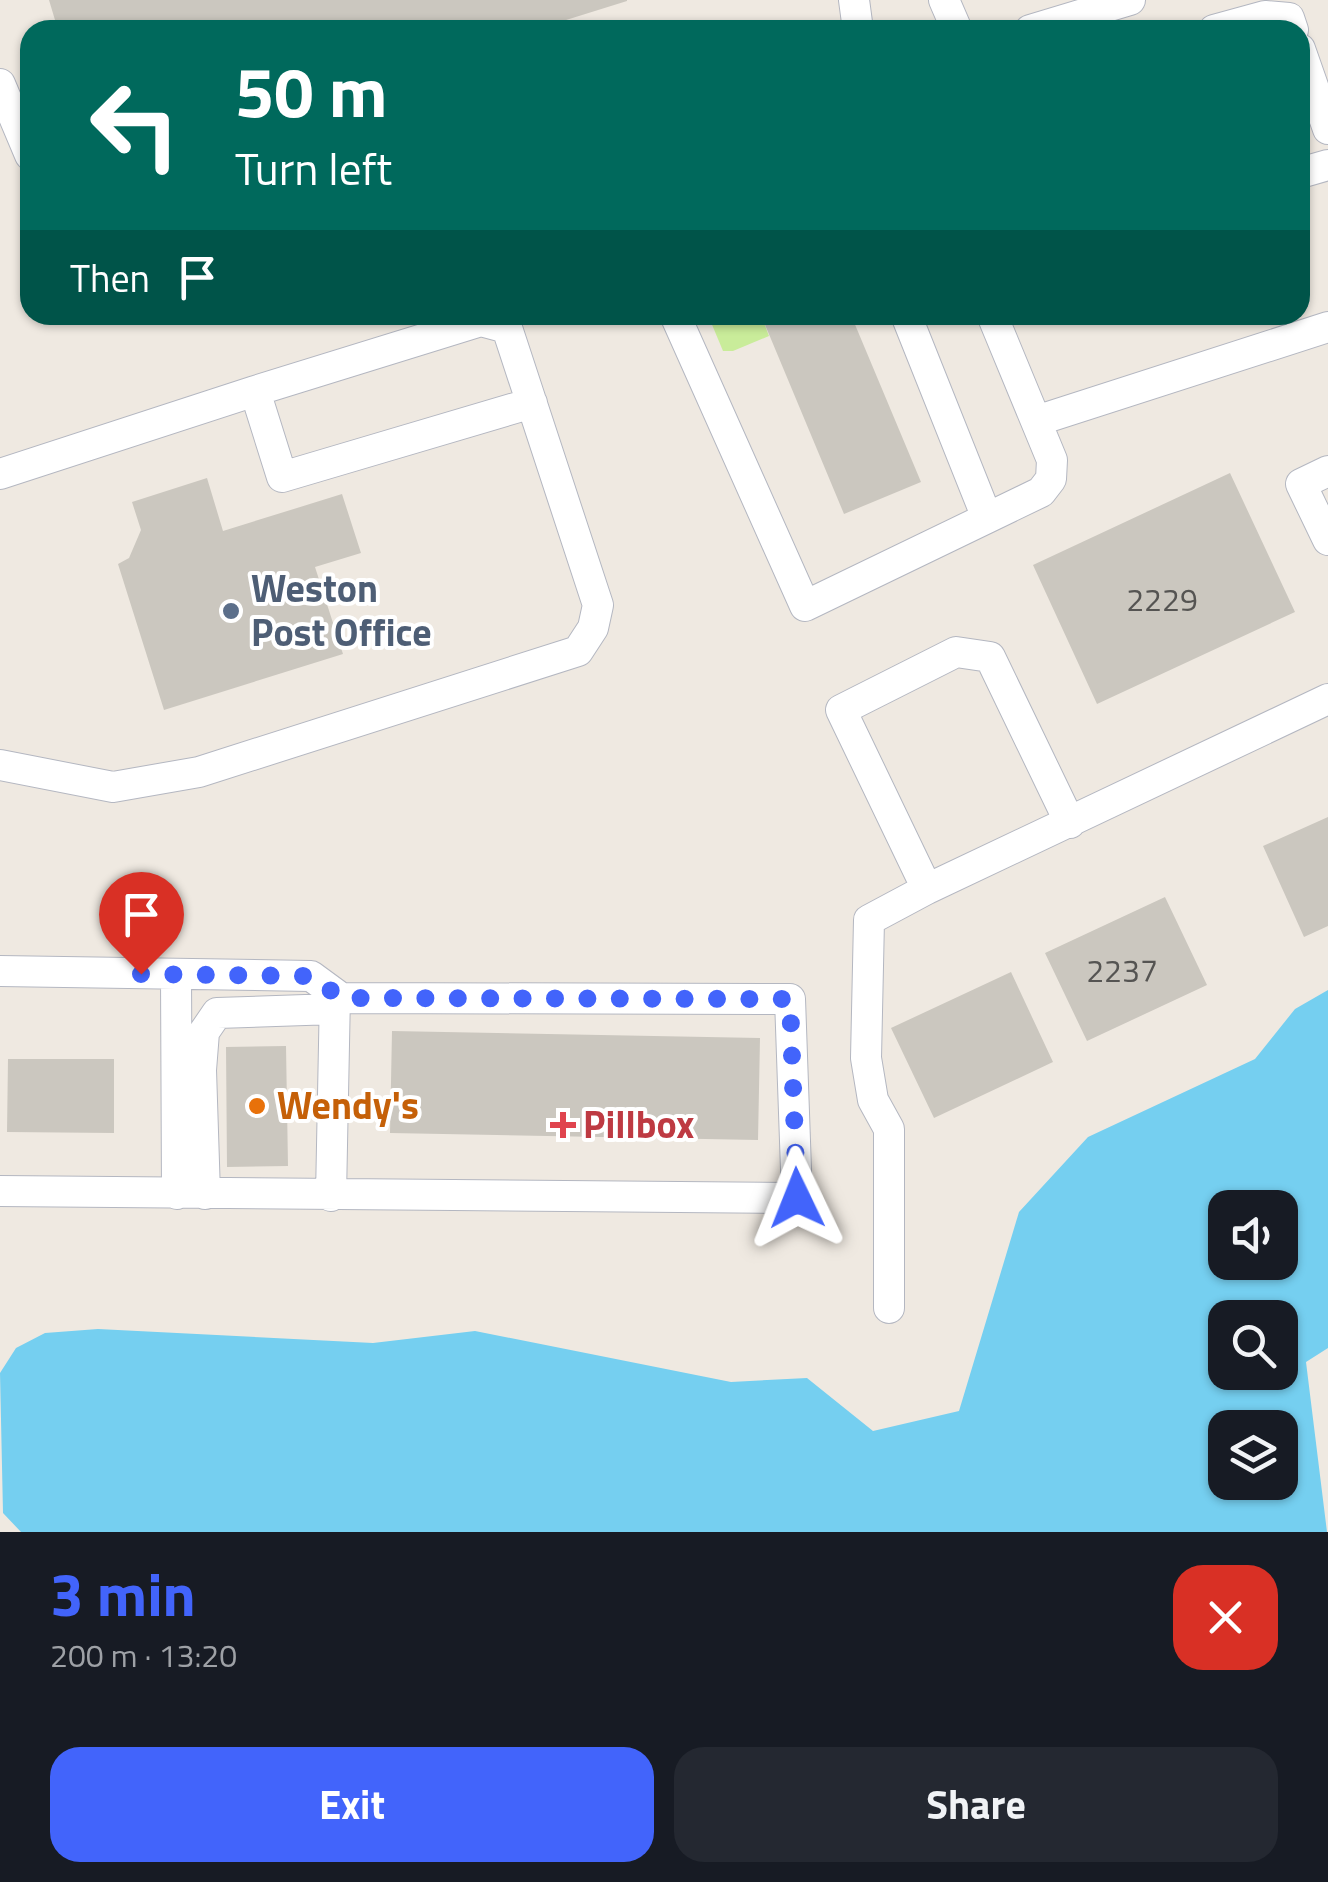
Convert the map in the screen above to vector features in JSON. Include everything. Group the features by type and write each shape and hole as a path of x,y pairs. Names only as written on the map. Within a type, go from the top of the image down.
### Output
{"lane":[{"path":"1063,20 1130,0"},
{"path":"1250,20 1265,16 1278,20"},
{"path":"1310,78 1328,130"},
{"path":"0,84 20,131"},
{"path":"0,474 471,325"},
{"path":"0,766 113,788 199,772 578,651 593,628 598,605 508,328 494,325"},
{"path":"679,325 805,606 1042,492 1051,478 1052,460 996,325"},
{"path":"910,325 987,518"},
{"path":"1036,422 1328,327"},
{"path":"255,391 282,476 532,403"},
{"path":"1328,471 1300,484 1328,540"},
{"path":"927,889 841,710 956,652 990,658 1070,822"},
{"path":"890,1308 889,1129 872,1100 866,1058 869,920 1328,699"},
{"path":"0,971 311,976 335,1002 330,1196"},
{"path":"176,974 191,1194"},
{"path":"0,1191 191,1194 330,1196 797,1198 790,999 341,998 335,1002 217,1013 204,1032 191,1194"}],"green space":[{"path":"712,325 765,325 769,336 733,351 723,351"}],"water":[{"path":"1328,990 1328,1348 1306,1362 1327,1532 21,1532 3,1513 0,1373 16,1348 45,1333 98,1329 373,1343 475,1331 731,1382 807,1378 873,1431 959,1411 1019,1212 1088,1137 1255,1059 1295,1009"}],"building":[{"path":"49,0 627,0 566,20 55,20"},
{"path":"765,325 855,325 921,482 844,514"},
{"path":"1230,473 1295,612 1097,704 1033,565"},
{"name":"Weston Post Office","path":"207,478 223,531 342,494 361,553 315,567 343,654 164,710 118,564 129,558 141,530 132,502"},
{"path":"1328,817 1328,926 1304,937 1263,846"},
{"path":"1165,897 1207,985 1087,1041 1045,953"},
{"path":"1011,972 1053,1062 934,1118 891,1028"},
{"path":"392,1031 760,1038 758,1140 390,1133"},
{"name":"Wendy's","path":"286,1046 288,1166 227,1167 226,1047"},
{"path":"8,1059 114,1059 114,1133 7,1132"}],"place":[{"name":"Weston Post Office","path":"231,611"},
{"name":"Wendy's","path":"257,1106"},
{"name":"Pillbox","path":"563,1125"}],"route":[{"path":"141,974 311,976 341,998 790,999 797,1198"}]}
